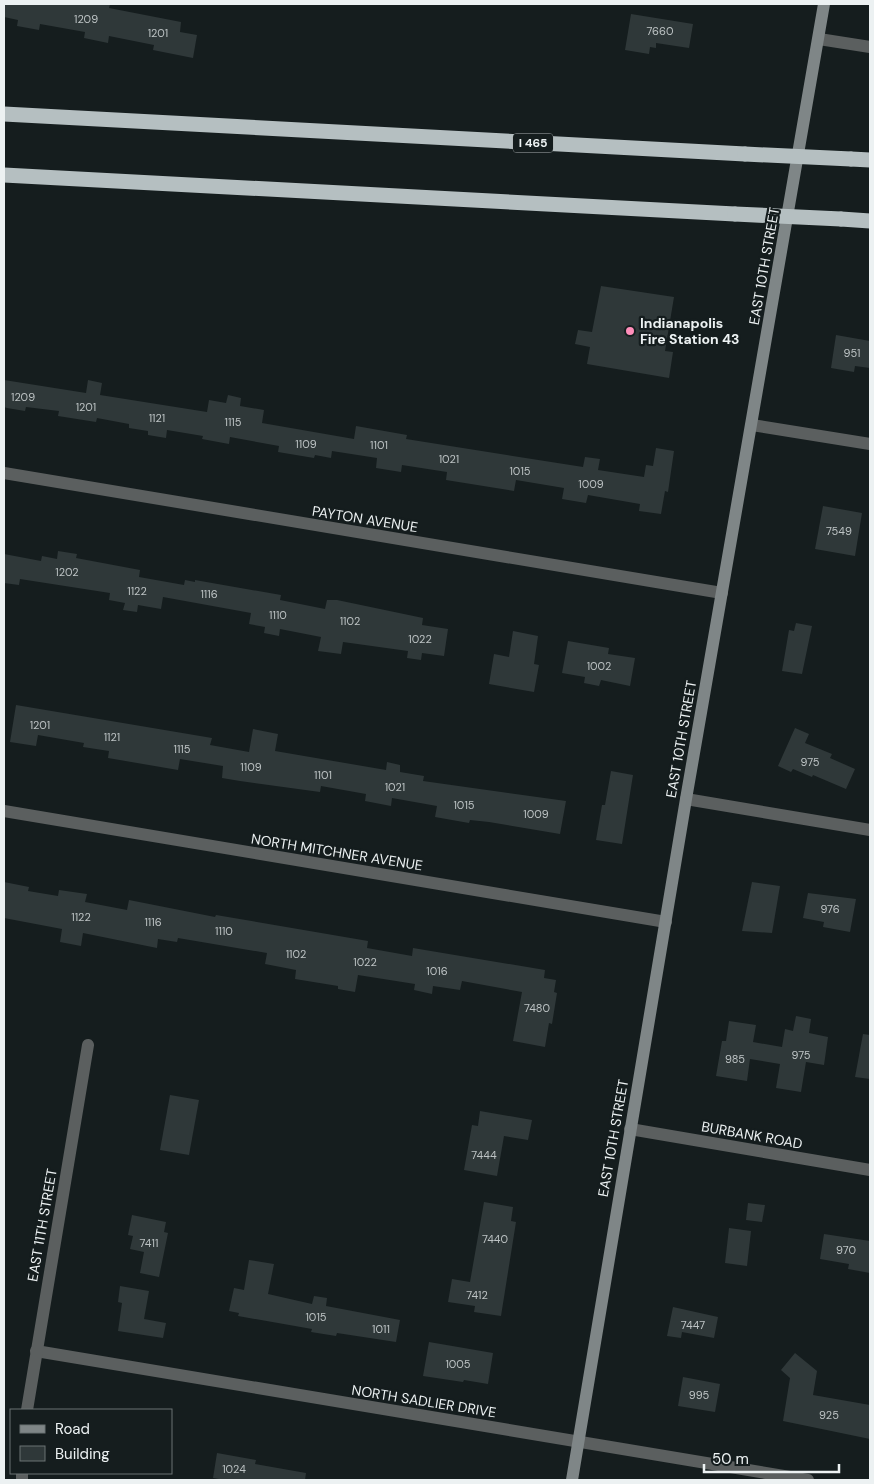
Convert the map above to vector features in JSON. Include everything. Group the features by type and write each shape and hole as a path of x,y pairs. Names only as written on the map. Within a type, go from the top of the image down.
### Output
{"highway":[{"name":"I 465","path":"4,114 870,160"},
{"path":"4,175 870,221"}],"main road":[{"name":"EAST 10TH STREET","path":"572,1480 686,799 824,4"}],"street":[{"path":"818,39 870,48"},
{"path":"752,424 870,444"},
{"name":"PAYTON AVENUE","path":"4,474 722,593"},
{"path":"686,799 870,830"},
{"name":"NORTH MITCHNER AVENUE","path":"4,811 666,922"},
{"name":"EAST 11TH STREET","path":"27,1409 88,1045"},
{"name":"BURBANK ROAD","path":"630,1129 870,1170"},
{"name":"NORTH SADLIER DRIVE","path":"36,1352 808,1480"}],"building":[{"path":"4,4 110,4 109,8 181,22 180,32 197,35 193,58 153,50 154,45 109,36 108,43 84,38 85,32 40,24 39,30 17,26 18,20 4,17"},
{"path":"631,14 693,24 689,48 656,43 656,48 650,47 649,54 625,50"},
{"name":"Indianapolis Fire Station 43","path":"601,286 674,297 665,351 673,352 669,378 587,364 590,347 575,344 578,330 592,332"},
{"path":"836,335 870,341 870,368 855,366 854,372 831,368"},
{"path":"4,380 86,393 88,380 102,383 100,395 207,412 209,400 226,403 228,395 241,398 240,406 264,410 262,423 354,439 356,426 407,435 406,439 583,467 585,457 600,459 598,470 644,477 646,465 653,466 656,448 674,451 668,492 665,491 661,514 639,511 640,504 588,495 586,503 562,499 564,488 516,480 514,491 446,480 447,472 402,465 401,472 376,468 377,458 332,451 331,458 315,455 314,458 278,452 279,446 230,437 229,444 202,439 203,436 167,430 166,438 148,435 148,431 129,428 129,424 97,418 96,422 58,416 59,411 26,407 25,411 7,408 4,407"},
{"path":"823,506 862,513 855,556 815,549"},
{"path":"58,551 77,554 76,558 140,570 139,577 184,585 185,580 195,582 195,580 281,595 280,600 325,609 327,600 337,600 423,618 422,625 448,629 444,656 422,653 421,660 407,658 408,651 343,642 341,654 318,651 321,637 280,629 279,636 264,633 265,627 249,624 251,613 163,597 161,609 138,605 137,612 123,610 125,603 109,600 110,593 20,579 19,585 4,583 4,554 41,561 42,556 57,559"},
{"path":"796,623 812,626 802,674 782,671 789,630 794,631"},
{"path":"513,631 538,636 534,664 539,665 534,692 489,684 494,654 509,657"},
{"path":"568,641 609,648 608,654 635,658 630,686 601,680 599,686 584,683 585,677 562,673"},
{"path":"16,705 212,738 210,745 249,752 253,729 278,734 275,751 386,770 387,762 400,765 400,772 424,776 423,781 566,801 560,834 489,822 470,820 469,823 435,817 437,806 392,798 391,806 365,801 366,794 321,786 320,792 222,778 223,766 180,759 178,770 108,758 109,751 83,747 84,743 38,735 36,746 10,742"},
{"path":"795,728 809,734 805,743 832,754 830,758 855,769 846,789 813,775 812,777 793,769 791,772 778,766"},
{"path":"611,771 633,775 622,844 596,840 602,805 605,805"},
{"path":"4,882 29,887 28,891 58,896 59,890 87,894 85,902 127,910 129,900 215,917 216,915 368,941 367,948 412,956 413,948 545,970 544,978 556,980 554,992 557,993 552,1024 549,1023 545,1047 513,1041 522,992 462,981 460,990 433,986 432,994 414,990 415,984 358,975 355,992 338,989 338,986 295,979 296,970 265,964 267,953 178,938 177,942 158,939 157,948 83,933 81,946 60,942 62,929 4,918"},
{"path":"752,882 780,886 772,933 742,931"},
{"path":"808,893 856,899 850,932 823,927 824,922 803,918"},
{"path":"796,1016 811,1019 809,1033 828,1037 824,1065 806,1062 801,1092 776,1088 780,1064 750,1059 747,1081 716,1076 722,1041 726,1041 729,1021 756,1025 753,1042 782,1047 785,1029 793,1031"},
{"path":"863,1034 870,1035 870,1079 855,1077"},
{"path":"170,1095 199,1100 189,1155 160,1150"},
{"path":"480,1111 532,1120 528,1140 504,1136 497,1176 464,1170 472,1125 478,1126"},
{"path":"484,1202 513,1207 511,1221 516,1222 501,1316 474,1312 475,1306 448,1302 452,1279 470,1282"},
{"path":"748,1203 765,1205 762,1222 746,1220"},
{"path":"132,1215 166,1222 164,1232 168,1233 159,1277 140,1273 144,1252 130,1249 133,1236 128,1235"},
{"path":"729,1228 751,1231 747,1266 725,1263"},
{"path":"824,1234 870,1241 870,1273 848,1269 849,1264 820,1259"},
{"path":"249,1260 274,1264 268,1294 312,1304 314,1296 327,1298 326,1306 400,1320 396,1342 337,1333 336,1336 311,1332 312,1329 238,1316 239,1313 229,1311 234,1288 244,1290"},
{"path":"120,1286 149,1291 144,1319 166,1323 163,1338 118,1331 122,1303 118,1302"},
{"path":"673,1307 718,1317 714,1338 682,1332 681,1338 667,1336"},
{"path":"429,1342 493,1353 488,1384 423,1376"},
{"path":"795,1353 817,1371 813,1395 870,1405 870,1439 783,1421 790,1378 781,1370"},
{"path":"683,1377 720,1384 715,1412 678,1406"},
{"path":"217,1453 256,1460 255,1464 306,1473 305,1480 225,1480 213,1478"}],"place":[{"name":"Indianapolis Fire Station 43","path":"630,331"}]}
